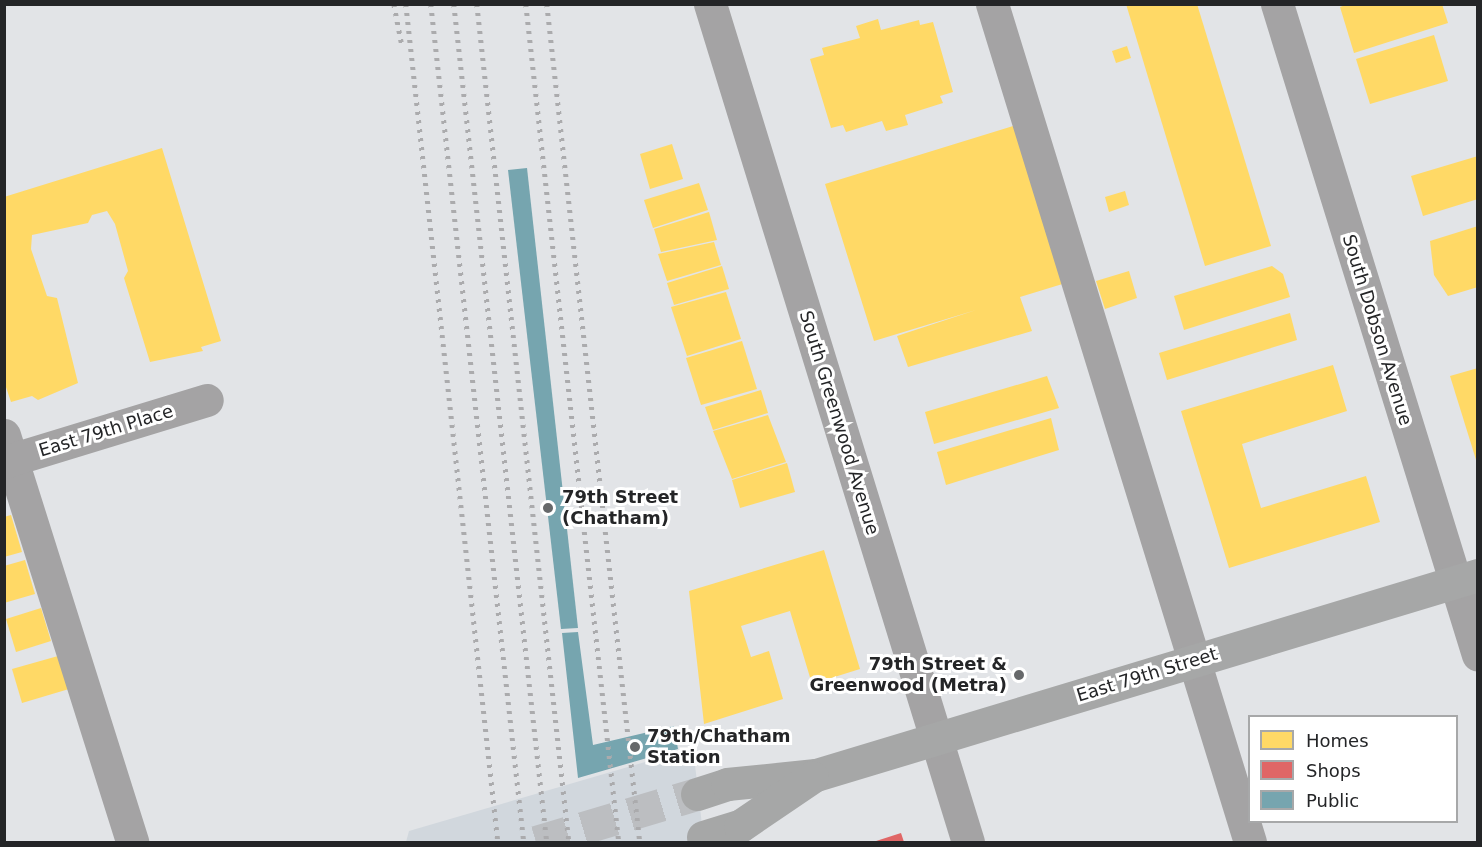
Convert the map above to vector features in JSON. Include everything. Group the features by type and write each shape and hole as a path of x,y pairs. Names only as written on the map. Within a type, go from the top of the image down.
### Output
{"main road":[{"name":"East 79th Street","path":"697,794 727,784 816,774 1466,579"},
{"name":"East 79th Street","path":"703,837 740,826 816,774"}],"street":[{"name":"South Greenwood Avenue","path":"710,4 968,843"},
{"path":"992,4 1250,843"},
{"name":"South Dobson Avenue","path":"1277,4 1466,579 1478,655"},
{"name":"East 79th Place","path":"7,452 207,400"},
{"path":"7,452 132,843"}],"shaded area":[{"path":"693,748 704,842 406,842 409,831"}],"building: Homes":[{"path":"1126,4 1197,4 1271,246 1205,266"},
{"path":"1348,4 1442,4 1448,23 1354,53 1340,7"},
{"path":"878,19 881,30 919,20 920,25 933,22 953,92 940,96 943,103 905,115 908,125 886,131 882,121 846,132 843,125 831,128 810,59 824,55 822,48 860,38 856,26"},
{"path":"1434,35 1448,81 1370,104 1356,59"},
{"path":"1127,46 1131,58 1116,63 1112,51"},
{"path":"1020,124 1069,282 1020,297 1032,331 908,367 897,336 976,310 874,341 825,184"},
{"path":"672,144 683,179 650,189 640,154"},
{"path":"162,148 221,341 201,347 203,351 150,362 124,278 128,271 115,224 107,211 92,215 88,223 32,235 31,249 47,296 57,298 78,383 38,400 32,396 11,402 4,381 4,197"},
{"path":"1478,156 1478,199 1423,216 1411,176"},
{"path":"699,183 708,210 653,228 644,200"},
{"path":"1125,191 1129,205 1109,212 1105,197"},
{"path":"709,212 717,240 661,252 654,229"},
{"path":"1478,226 1478,287 1448,296 1434,275 1430,241"},
{"path":"714,242 721,265 667,281 658,254"},
{"path":"722,266 729,289 674,305 667,283"},
{"path":"1272,266 1283,274 1290,297 1184,330 1174,296"},
{"path":"1129,271 1137,298 1105,309 1096,281"},
{"path":"726,292 741,339 687,356 671,307"},
{"path":"1290,313 1297,340 1167,380 1159,353"},
{"path":"742,341 757,389 701,405 686,358"},
{"path":"1333,365 1347,411 1242,444 1261,508 1366,476 1380,522 1229,568 1181,411"},
{"path":"1478,368 1478,463 1477,463 1450,376"},
{"path":"1047,376 1059,408 934,444 925,412"},
{"path":"761,390 768,413 713,430 705,407"},
{"path":"768,415 786,462 732,479 713,431"},
{"path":"1051,418 1059,450 946,485 937,452"},
{"path":"787,463 795,492 740,508 732,480"},
{"path":"11,515 22,552 4,557 4,517"},
{"path":"824,550 860,669 812,684 790,611 741,626 751,657 769,651 783,699 704,724 689,591"},
{"path":"25,560 35,594 4,603 4,566"},
{"path":"41,608 51,641 16,652 6,619"},
{"path":"58,656 69,689 22,703 12,669"}],"building: Shops":[{"path":"901,833 904,842 873,842"}],"building: Public":[{"path":"527,168 578,628 561,629 508,170"},
{"path":"578,632 593,745 674,726 678,749 578,778 562,633"}],"tunnel":[{"path":"536,842 697,794"}],"railway":[{"path":"394,4 402,45"},
{"path":"406,4 498,842"},
{"path":"431,4 524,842"},
{"path":"454,4 547,842"},
{"path":"477,4 569,842"},
{"path":"526,4 619,842"},
{"path":"547,4 640,842"}],"place":[{"name":"79th Street (Chatham)","path":"548,508"},
{"name":"79th Street & Greenwood (Metra)","path":"1019,675"},
{"name":"79th/Chatham Station","path":"635,747"}]}
